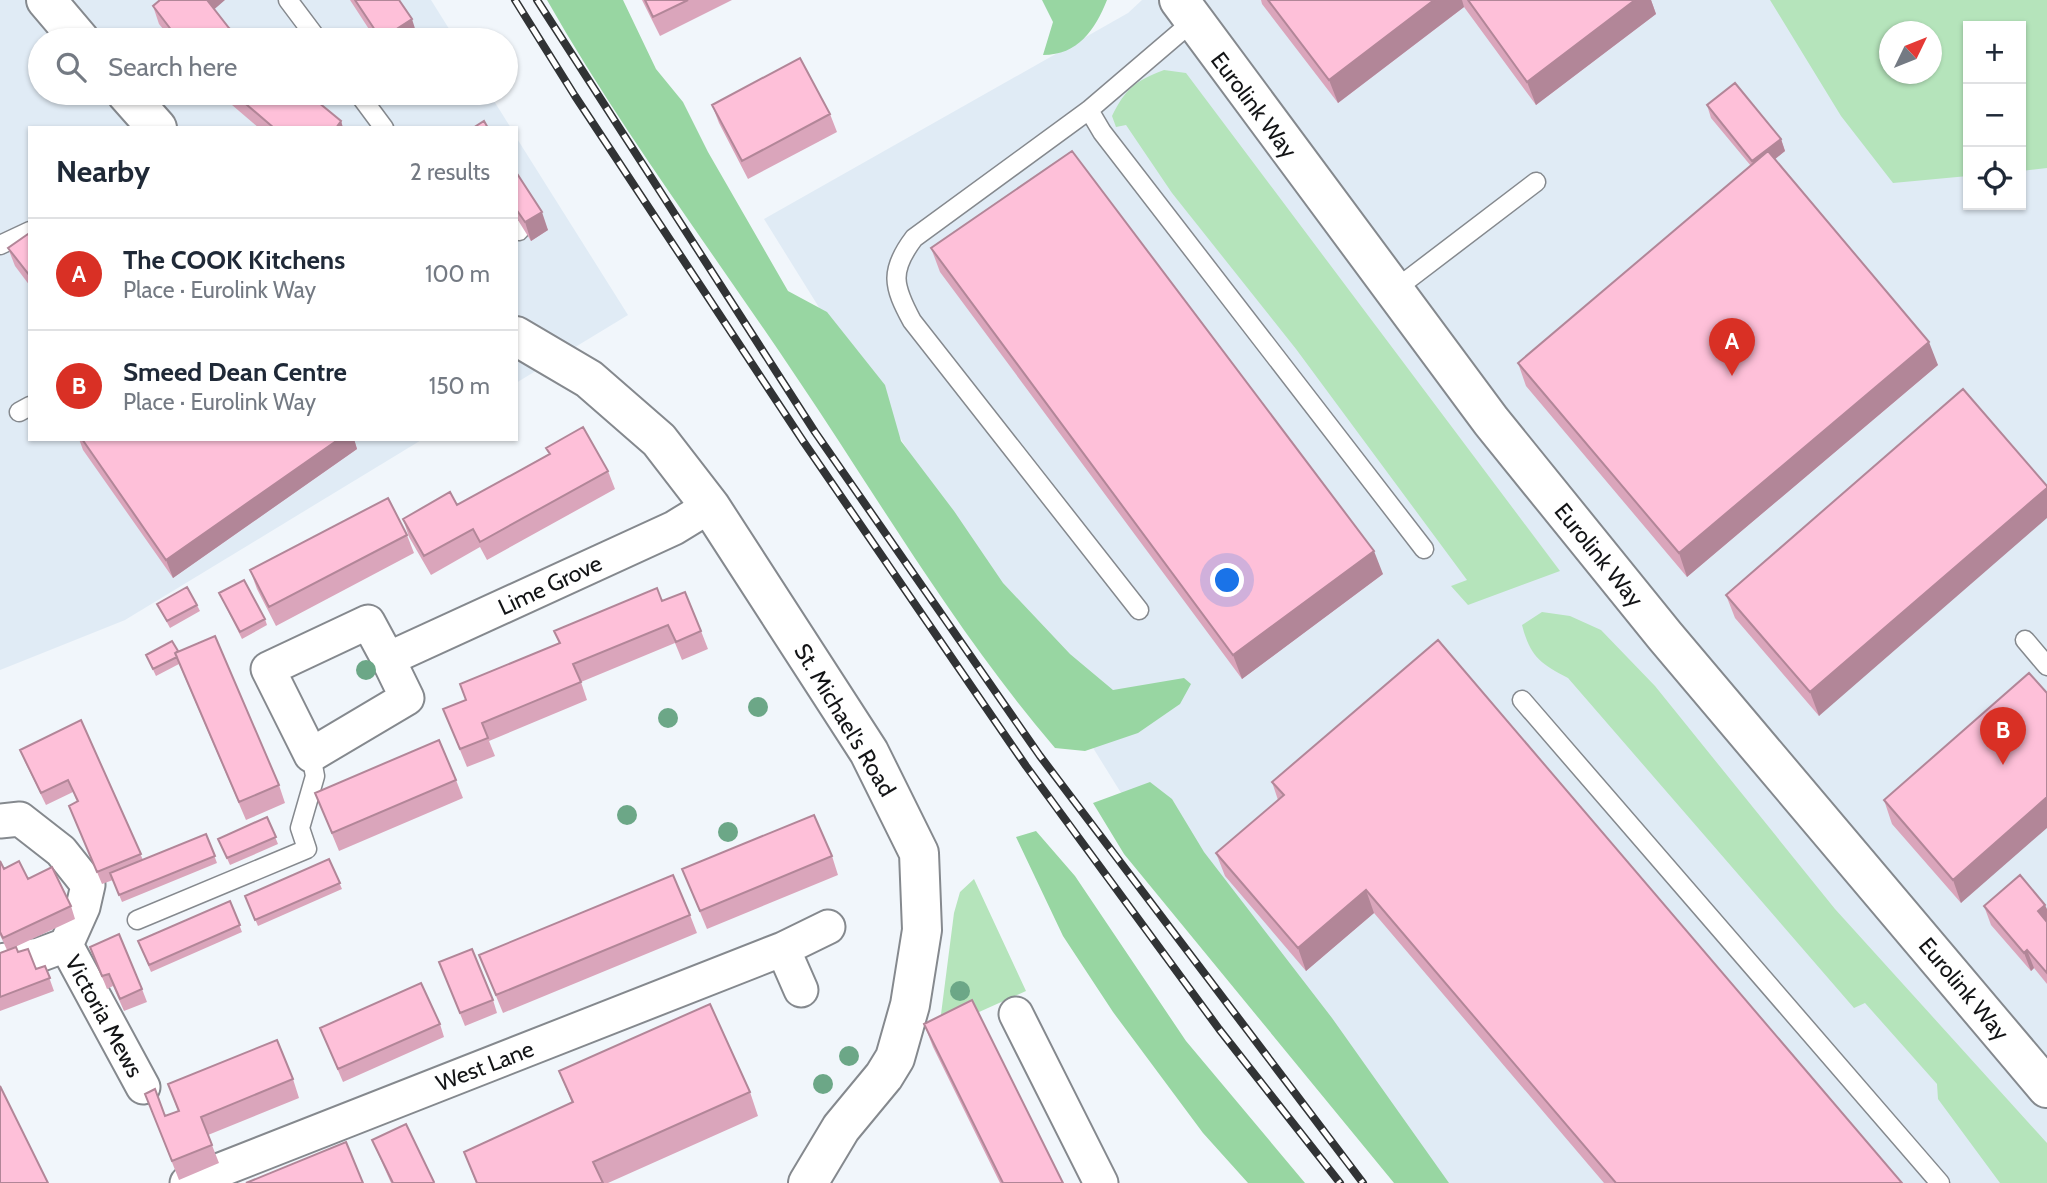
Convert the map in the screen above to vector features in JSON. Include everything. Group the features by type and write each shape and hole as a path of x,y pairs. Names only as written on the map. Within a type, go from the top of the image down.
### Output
{"main road":[{"path":"46,0 70,28"},
{"name":"Eurolink Way","path":"1185,11 1491,421 1624,586 2047,1087"},
{"path":"137,105 155,126"},
{"name":"St. Michael's Road","path":"518,337 589,379 659,440 710,506 869,752 919,853 922,930 910,1005 895,1058 884,1076 841,1128 808,1183"}],"street":[{"name":"Lime Grove","path":"388,659 674,528 710,506"},
{"path":"368,622 388,659 407,698 311,755 268,669 368,622"},
{"name":"Victoria Mews","path":"0,821 20,818 61,851 88,885 83,907 66,945 39,955 0,961"},
{"name":"West Lane","path":"203,1180 783,948 828,927"},
{"name":"Victoria Mews","path":"66,945 143,1087"},
{"path":"783,948 801,990"},
{"path":"1016,1014 1101,1183"}],"lane":[{"path":"288,0 309,28"},
{"path":"1139,610 912,321 901,301 895,277 898,259 914,238 1090,110 1185,11"},
{"path":"367,105 383,126"},
{"path":"1090,110 1102,132 1424,549"},
{"path":"1392,291 1536,182"},
{"path":"0,246 28,231"},
{"path":"2025,640 2047,666"},
{"path":"1522,700 1940,1183"},
{"path":"137,920 307,849 300,828 315,776 311,755"}],"shaded area":[{"path":"0,0 431,0 448,28 28,28 28,105 497,105 510,126 28,126 28,441 420,441 125,620 0,670"},
{"path":"1142,0 2047,0 2047,1183 1418,1183 1169,870 764,219 1128,13"},
{"path":"518,140 628,315 518,382"}],"green space":[{"path":"547,0 623,0 656,69 683,102 708,152 788,291 827,312 885,385 901,441 954,511 1003,583 1070,654 1113,690 1184,678 1191,684 1180,704 1138,733 1085,751 1055,748 985,658 920,565 795,375 636,143"},
{"path":"1042,0 1107,0 1084,39 1066,51 1043,55 1053,22"},
{"path":"1770,0 2047,0 2047,168 2026,170 2026,21 1963,21 1963,176 1893,183 1841,116"},
{"path":"1164,70 1186,73 1560,571 1468,605 1451,586 1467,580 1296,349 1172,193 1126,125 1116,127 1112,116 1127,92 1138,82"},
{"path":"1542,612 1570,616 1601,630 1655,686 1835,909 2047,1143 2047,1183 2000,1183 1938,1099 1937,1084 1865,1003 1854,1008 1568,678 1543,663 1533,652 1522,625"},
{"path":"1150,782 1172,799 1204,852 1332,1018 1449,1183 1394,1183 1124,854 1093,803"},
{"path":"1036,831 1075,876 1186,1041 1305,1183 1248,1183 1203,1133 1113,1012 1063,936 1016,837"},
{"path":"974,879 1026,991 939,1030 954,913 960,892"}],"building":[{"path":"160,0 207,0 229,28 170,28 153,6"},
{"path":"355,0 399,0 412,19 398,28 374,28"},
{"path":"645,0 688,0 653,17"},
{"path":"1268,0 1434,0 1329,80"},
{"path":"1468,0 1635,0 1527,82"},
{"path":"800,58 830,114 742,161 712,105"},
{"path":"1735,83 1781,139 1752,161 1707,105"},
{"path":"247,105 322,105 341,121 337,126 272,126"},
{"path":"1072,151 1374,551 1233,655 931,248"},
{"path":"1768,151 1929,342 1679,553 1518,363"},
{"path":"518,175 542,212 525,222 518,212"},
{"path":"28,234 28,273 8,248"},
{"path":"1963,389 2047,488 1810,692 1726,595"},
{"path":"583,427 608,471 480,542 473,529 424,556 403,519 450,492 457,505 550,454 546,448"},
{"path":"83,441 336,441 166,560"},
{"path":"388,498 407,535 269,607 250,570"},
{"path":"244,580 265,619 240,632 219,593"},
{"path":"187,587 197,605 167,621 157,604"},
{"path":"657,588 662,601 685,592 701,631 676,642 668,625 573,664 581,682 482,723 488,738 460,749 443,709 466,700 460,684 560,643 554,631"},
{"path":"215,636 279,785 239,802 175,653"},
{"path":"1438,640 1902,1183 1616,1183 1366,890 1298,948 1216,853 1284,795 1272,782"},
{"path":"172,641 178,651 175,653 177,657 153,669 146,655"},
{"path":"2029,673 2047,693 2047,797 1953,880 1884,800"},
{"path":"81,720 141,854 97,872 69,806 78,801 68,780 41,793 20,750"},
{"path":"439,740 456,780 332,833 315,793"},
{"path":"814,815 832,856 700,911 682,869"},
{"path":"267,817 276,837 227,858 218,839"},
{"path":"206,834 215,856 119,895 110,873"},
{"path":"329,859 340,883 255,920 245,896"},
{"path":"0,861 4,869 19,861 28,879 52,867 71,906 3,938 0,932"},
{"path":"673,875 690,915 496,995 479,955"},
{"path":"2020,875 2045,905 2038,911 2047,922 2047,973 2027,950 2024,953 1984,906"},
{"path":"230,901 240,925 149,965 138,941"},
{"path":"119,934 142,989 120,999 109,974 102,976 90,947"},
{"path":"16,947 18,952 28,949 36,969 45,966 50,978 0,997 0,953"},
{"path":"472,949 493,1000 460,1013 439,962"},
{"path":"421,983 440,1024 338,1069 320,1028"},
{"path":"972,1000 1063,1183 1003,1183 924,1024"},
{"path":"710,1004 750,1092 593,1162 603,1183 477,1183 464,1152 573,1102 559,1071"},
{"path":"277,1040 293,1079 201,1117 212,1145 172,1161 145,1094 155,1089 165,1116 179,1111 168,1084"},
{"path":"0,1086 48,1183 0,1183"},
{"path":"406,1124 433,1183 393,1183 372,1140"},
{"path":"346,1142 363,1183 246,1183"}],"railway":[{"path":"515,0 575,96 803,441 1026,766 1219,1029 1340,1183"},
{"path":"537,0 815,432 1040,756 1363,1183"}],"place":[{"name":"The COOK Kitchens","path":"1732,376"},
{"name":"Smeed Dean Centre","path":"2003,765"}]}
